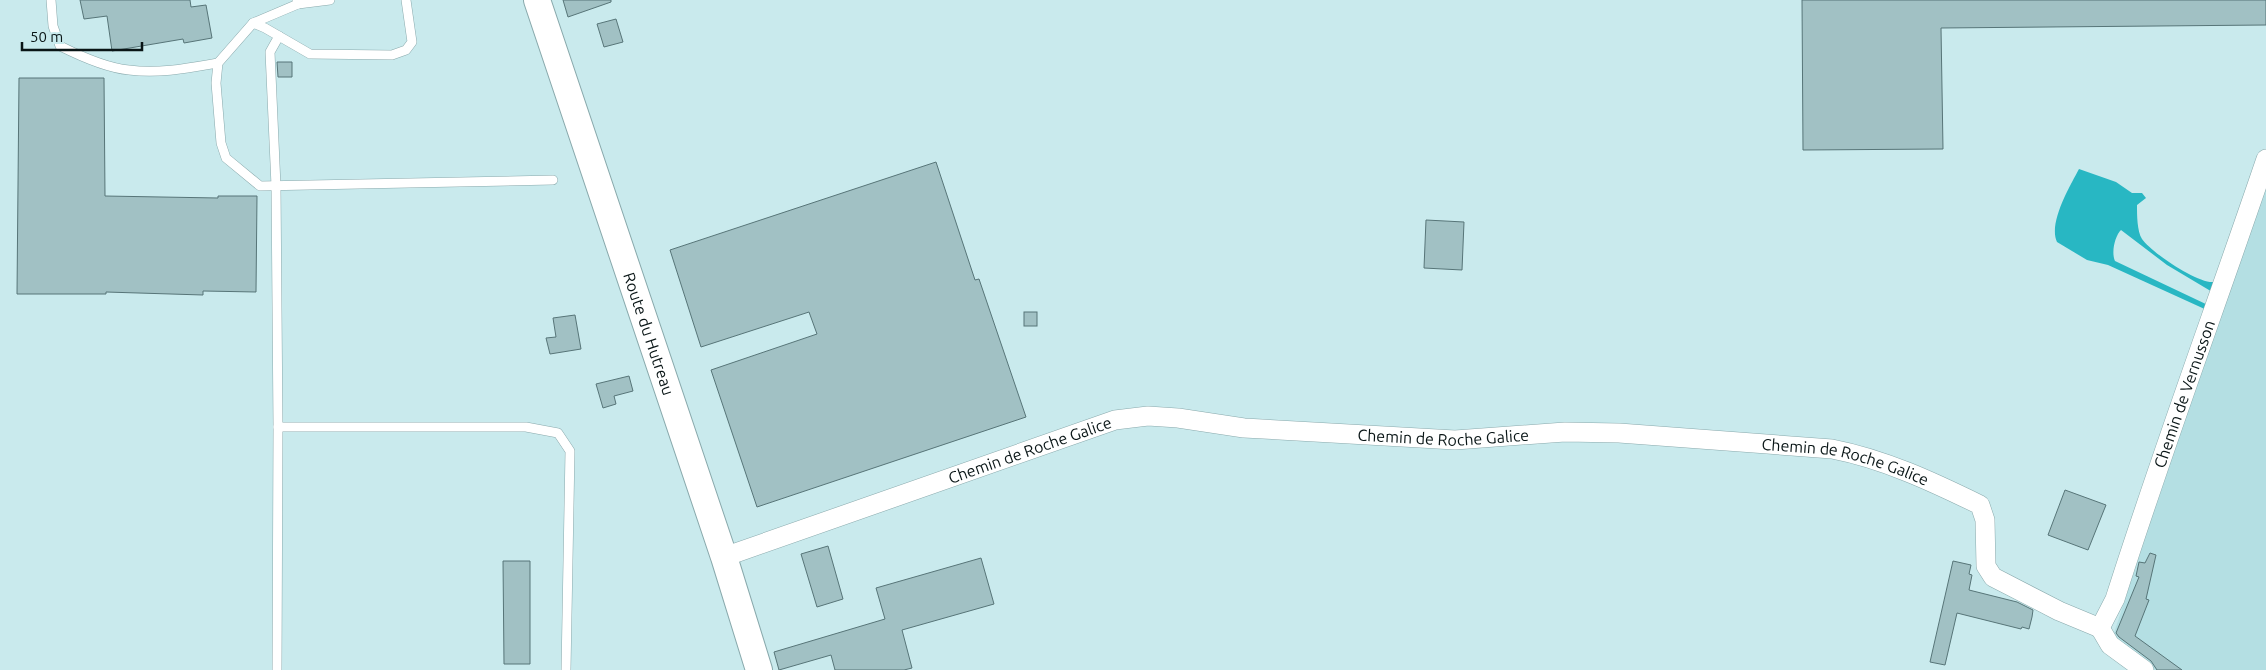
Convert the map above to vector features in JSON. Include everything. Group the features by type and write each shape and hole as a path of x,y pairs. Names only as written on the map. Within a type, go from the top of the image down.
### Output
{"street":[{"name":"Route du Hutreau","path":"537,0 724,557 759,670"},
{"name":"Chemin de Vernusson","path":"2100,628 2114,599 2176,414 2214,312 2266,158"},
{"name":"Chemin de Roche Galice","path":"724,557 1115,420 1148,416 1244,428 1445,440 1565,432 1619,433 1832,449 1852,453 1932,483 1980,505 1985,520 1986,566 1993,577 2068,615 2100,628"},
{"path":"2100,628 2110,645 2144,670"}],"lane":[{"path":"51,0 53,26 60,46 80,56 128,70 174,70 218,63"},
{"path":"330,0 297,2 253,23 218,63 216,83 219,126 221,143 226,158 260,186 553,180"},
{"path":"253,23 310,54 392,55 406,50 412,42 406,0"},
{"path":"277,670 278,427 276,186 270,52 279,36"},
{"path":"278,427 526,427 558,433 570,451 566,670"}],"shaded area":[{"path":"2266,174 2266,670 2145,670 2110,645"}],"water":[{"path":"2079,169 2116,182 2132,193 2142,193 2146,198 2137,205 2137,218 2142,239 2155,252 2187,273 2197,278 2214,282 2214,293 2167,265 2121,230 2114,244 2113,253 2115,261 2210,306 2209,311 2108,265 2087,260 2057,242 2055,225 2061,205"}],"building":[{"path":"80,0 190,0 191,7 206,5 212,38 184,43 183,39 112,51 107,16 84,19"},
{"path":"563,0 611,0 611,2 568,17"},
{"path":"1802,0 2266,0 2266,25 1941,28 1943,149 1803,150"},
{"path":"616,19 623,42 604,47 597,24"},
{"path":"277,62 292,62 292,77 278,77"},
{"path":"19,78 104,78 105,196 218,198 218,196 257,196 256,292 203,291 203,295 106,292 106,294 17,294"},
{"path":"936,162 975,280 979,279 1026,417 757,507 711,370 817,334 809,312 701,347 670,250"},
{"path":"1426,220 1464,222 1462,270 1424,268"},
{"path":"1024,312 1037,312 1037,326 1024,326"},
{"path":"575,315 581,349 550,354 546,338 556,337 553,318"},
{"path":"629,376 633,391 614,396 616,404 603,408 596,384"},
{"path":"2065,490 2106,505 2088,550 2048,535"},
{"path":"828,546 843,599 817,607 801,554"},
{"path":"2150,553 2156,555 2146,599 2149,600 2135,636 2182,670 2157,670 2151,661 2116,633 2139,577 2136,576 2139,562 2145,563"},
{"path":"981,558 994,604 902,630 912,668 904,670 835,670 831,655 779,670 774,652 885,619 876,588"},
{"path":"503,561 530,561 530,664 504,664"},
{"path":"1953,561 1971,565 1969,574 1972,575 1969,590 2017,602 2033,610 2029,629 2022,627 2021,629 1957,613 1945,665 1930,662"}]}
